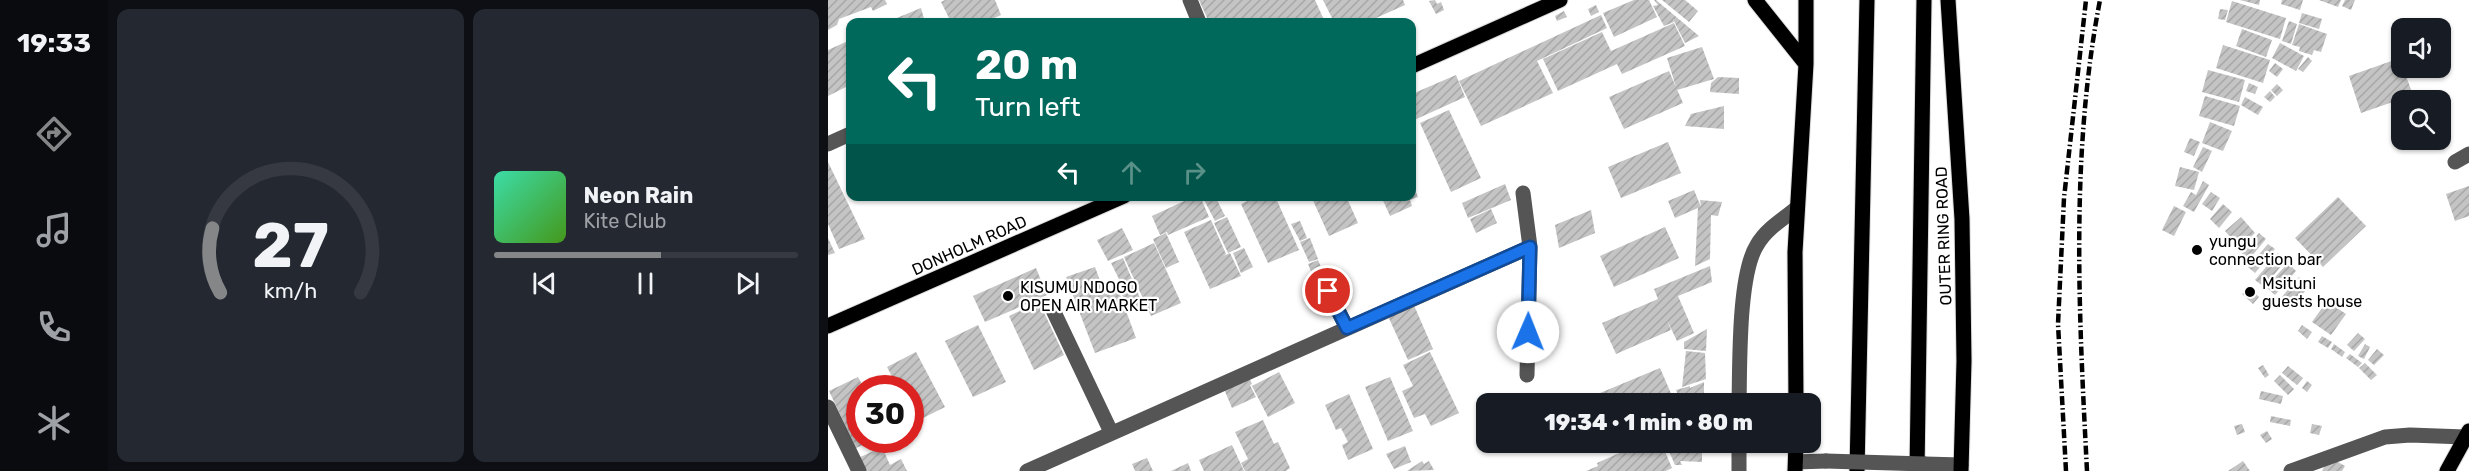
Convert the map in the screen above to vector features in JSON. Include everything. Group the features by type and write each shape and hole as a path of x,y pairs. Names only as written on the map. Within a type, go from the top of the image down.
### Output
{"main road":[{"path":"1416,64 1538,6 1560,0"},
{"path":"1755,0 1806,64"},
{"path":"1796,393 1795,252 1806,64 1806,0"},
{"path":"1857,471 1867,0"},
{"name":"OUTER RING ROAD","path":"1921,468 1924,0"},
{"name":"OUTER RING ROAD","path":"1947,0 1962,219 1964,361 1961,468"},
{"name":"DONHOLM ROAD","path":"828,326 1113,201"},
{"path":"2446,471 2467,434"}],"street":[{"path":"1190,0 1197,18"},
{"path":"828,144 846,136"},
{"path":"2455,162 2469,154"},
{"path":"1523,193 1530,247 1527,375"},
{"path":"1739,393 1743,313 1751,256 1766,233 1797,208"},
{"path":"1027,471 1530,247"},
{"path":"1328,291 1347,328"},
{"path":"1052,308 1111,432"},
{"path":"828,407 859,471"},
{"path":"2291,471 2385,437 2467,434"},
{"path":"1739,453 1739,471"},
{"path":"1796,466 1826,461 1921,468 1961,468"}],"building":[{"path":"828,0 885,0 887,4 873,11 871,7 839,19 837,25 828,30"},
{"path":"945,0 995,0 1001,15 994,18 949,18 941,2"},
{"path":"1199,0 1315,0 1323,18 1207,18"},
{"path":"1323,0 1403,0 1405,5 1376,18 1332,18"},
{"path":"1435,0 1437,4 1441,2 1444,10 1436,14 1429,1"},
{"path":"1634,0 1649,0 1657,17 1614,37 1603,13"},
{"path":"1654,0 1699,36 1685,43 1673,19 1674,22 1664,26 1653,6 1658,5"},
{"path":"1662,0 1685,0 1698,11 1689,22"},
{"path":"2240,0 2260,0 2259,5"},
{"path":"2282,0 2303,0 2300,10 2281,4"},
{"path":"2319,0 2341,0 2338,7"},
{"path":"2345,0 2355,0 2351,10 2342,6"},
{"path":"2232,1 2286,18 2280,39 2226,22"},
{"path":"1596,5 1599,12 1591,16 1588,9"},
{"path":"921,8 924,18 897,18"},
{"path":"2220,9 2228,10 2225,20 2218,19"},
{"path":"1564,11 1567,17 1557,21 1555,16"},
{"path":"2302,13 2322,19 2319,29 2299,23"},
{"path":"1601,15 1607,28 1537,61 1553,93 1481,126 1459,81"},
{"path":"2289,21 2297,24 2291,44 2282,41"},
{"path":"1674,23 1685,46 1622,74 1617,64 1558,91 1543,59 1602,32 1611,51"},
{"path":"2299,24 2327,34 2321,52 2314,50 2312,55 2299,51 2300,47 2292,45"},
{"path":"2242,29 2272,40 2266,57 2236,46"},
{"path":"846,42 846,87 828,96 828,50"},
{"path":"2280,43 2304,56 2296,71 2272,58"},
{"path":"2223,45 2270,60 2263,83 2216,68"},
{"path":"1702,47 1714,79 1677,90 1667,58"},
{"path":"2308,57 2312,61 2303,72 2298,69"},
{"path":"2391,61 2391,78 2407,78 2411,90 2391,90 2391,103 2361,113 2349,76"},
{"path":"2275,63 2283,69 2277,77 2269,71"},
{"path":"2208,70 2245,80 2239,102 2202,92"},
{"path":"1669,71 1683,103 1624,129 1609,97"},
{"path":"1456,75 1465,97 1416,119 1416,92"},
{"path":"1718,77 1739,78 1739,94 1710,92 1711,83"},
{"path":"2249,83 2258,87 2255,94 2246,91"},
{"path":"2277,84 2283,90 2277,96 2271,90"},
{"path":"2270,91 2275,97 2270,102 2264,97"},
{"path":"2205,96 2240,106 2234,126 2199,116"},
{"path":"2245,97 2263,107 2258,115 2241,105"},
{"path":"1724,106 1724,129 1685,126 1691,114"},
{"path":"1449,110 1481,178 1451,192 1420,123"},
{"path":"2210,122 2232,131 2223,151 2202,143"},
{"path":"2190,138 2200,142 2194,156 2184,152"},
{"path":"1668,142 1681,173 1621,198 1608,167"},
{"path":"2203,147 2212,151 2202,172 2193,167"},
{"path":"828,162 865,239 839,249 828,224"},
{"path":"2180,167 2199,172 2194,190 2175,186"},
{"path":"2203,181 2209,185 2194,212 2183,206 2191,192 2196,195"},
{"path":"1505,184 1511,200 1468,218 1462,203"},
{"path":"2469,186 2469,216 2455,221 2446,194"},
{"path":"1694,190 1701,207 1700,200 1722,202 1718,216 1711,215 1710,259 1695,266 1698,208 1675,218 1668,201"},
{"path":"2211,192 2220,198 2212,211 2202,204"},
{"path":"2338,197 2366,226 2323,267 2295,238"},
{"path":"1184,201 1202,201 1209,217 1168,235 1167,232 1160,235 1152,216"},
{"path":"1205,201 1218,201 1225,216 1215,221"},
{"path":"1247,201 1277,201 1299,250 1268,263 1241,204"},
{"path":"1313,201 1348,201 1358,223 1329,236"},
{"path":"1383,201 1410,201 1412,206 1390,216"},
{"path":"2223,204 2232,212 2219,228 2210,219"},
{"path":"2174,206 2186,212 2174,236 2162,230"},
{"path":"1491,209 1497,223 1476,233 1470,219"},
{"path":"1591,210 1595,233 1559,248 1555,225"},
{"path":"1227,217 1241,247 1228,253 1214,223"},
{"path":"2241,217 2255,233 2239,248 2225,231"},
{"path":"1211,220 1226,254 1223,256 1230,253 1241,276 1210,289 1184,232"},
{"path":"1300,221 1307,238 1300,241 1291,224"},
{"path":"1665,227 1679,258 1614,287 1600,256"},
{"path":"1122,228 1133,250 1108,261 1097,240"},
{"path":"1166,233 1179,262 1166,268 1153,239"},
{"path":"2259,233 2266,239 2246,263 2239,257"},
{"path":"828,238 835,253 828,255"},
{"path":"1310,238 1318,259 1309,262 1300,242"},
{"path":"1154,243 1181,303 1151,316 1124,257"},
{"path":"2268,244 2275,249 2255,273 2248,267"},
{"path":"1244,248 1253,267 1241,273 1233,253"},
{"path":"2278,253 2286,260 2264,287 2255,280"},
{"path":"1123,258 1143,305 1130,311 1117,285 1121,283 1111,263"},
{"path":"1318,260 1329,286 1319,290 1308,264"},
{"path":"2288,263 2296,271 2275,295 2266,287"},
{"path":"1710,266 1712,282 1678,296 1694,333 1677,341 1667,320 1671,330 1616,354 1602,323 1658,299 1654,289"},
{"path":"1095,267 1105,294 1118,289 1136,338 1095,353 1066,277"},
{"path":"1036,268 1047,295 985,322 973,296"},
{"path":"2299,277 2310,286 2289,309 2279,300"},
{"path":"2249,287 2259,297 2253,304 2242,294"},
{"path":"2327,301 2346,314 2331,335 2312,322"},
{"path":"1039,302 1064,355 1034,370 1009,316"},
{"path":"1413,303 1433,349 1408,360 1387,314"},
{"path":"978,325 1006,382 973,397 945,341"},
{"path":"2302,325 2312,332 2307,339 2298,331"},
{"path":"1707,329 1706,351 1684,349 1684,342"},
{"path":"2358,333 2365,339 2354,351 2347,345"},
{"path":"2322,336 2332,342 2328,348 2318,342"},
{"path":"2334,344 2345,352 2342,357 2331,349"},
{"path":"2365,344 2370,347 2364,359 2358,356"},
{"path":"2377,349 2384,355 2374,365 2368,360"},
{"path":"1686,351 1705,353 1706,379 1682,387"},
{"path":"916,352 945,407 924,418 924,375 891,375 887,367"},
{"path":"1430,352 1459,413 1431,426 1425,414 1414,418 1402,391 1413,386 1403,365"},
{"path":"2350,354 2362,363 2358,367 2346,358"},
{"path":"2365,363 2377,375 2371,380 2359,368"},
{"path":"2263,365 2269,375 2265,378 2258,368"},
{"path":"2288,366 2303,378 2297,385 2282,373"},
{"path":"1660,368 1671,393 1600,393"},
{"path":"1279,372 1295,403 1268,417 1252,386"},
{"path":"2280,375 2294,389 2288,395 2274,381"},
{"path":"1249,377 1256,397 1232,408 1224,389"},
{"path":"1390,377 1413,431 1388,441 1365,387"},
{"path":"2307,381 2312,385 2307,392 2302,388"},
{"path":"1704,382 1704,393 1677,393 1676,390 1690,386 1690,388"},
{"path":"846,383 846,427 829,391"},
{"path":"2261,391 2283,396 2281,404 2259,399"},
{"path":"1349,394 1373,449 1348,460 1342,445 1348,442 1341,428 1336,430 1325,405"},
{"path":"2271,416 2291,420 2290,426 2270,422"},
{"path":"1263,420 1274,444 1278,442 1290,468 1286,471 1245,471 1241,463 1248,459 1235,432"},
{"path":"2242,424 2245,432 2237,435 2234,426"},
{"path":"2312,424 2322,426 2319,435 2310,433"},
{"path":"2267,431 2272,439 2266,443 2260,435"},
{"path":"1232,445 1244,471 1204,471 1199,460"},
{"path":"1405,446 1411,462 1394,469 1386,454"},
{"path":"869,453 885,453 890,465 901,459 907,471 862,471 856,459"},
{"path":"1619,453 1666,453 1672,468 1666,471 1586,471 1598,466 1597,463"},
{"path":"1670,453 1702,453 1702,462 1680,461 1682,465 1675,465"},
{"path":"2329,457 2345,466 2342,471 2322,471"},
{"path":"1147,458 1153,471 1135,471 1132,464"},
{"path":"1422,461 1424,464 1429,461 1434,470 1407,471"},
{"path":"2243,461 2250,471 2228,471"},
{"path":"1188,463 1191,471 1171,471"}],"railway":[{"path":"2066,471 2058,324 2064,198 2086,0"},
{"path":"2087,471 2081,353 2079,235 2084,117 2090,58 2100,0"}],"place":[{"name":"yungu connection bar","path":"2197,250"},
{"name":"Msituni guests house","path":"2250,292"},
{"name":"KISUMU NDOGO OPEN AIR MARKET","path":"1008,296"}],"route":[{"path":"1328,291 1347,328 1530,247 1528,332"}]}
